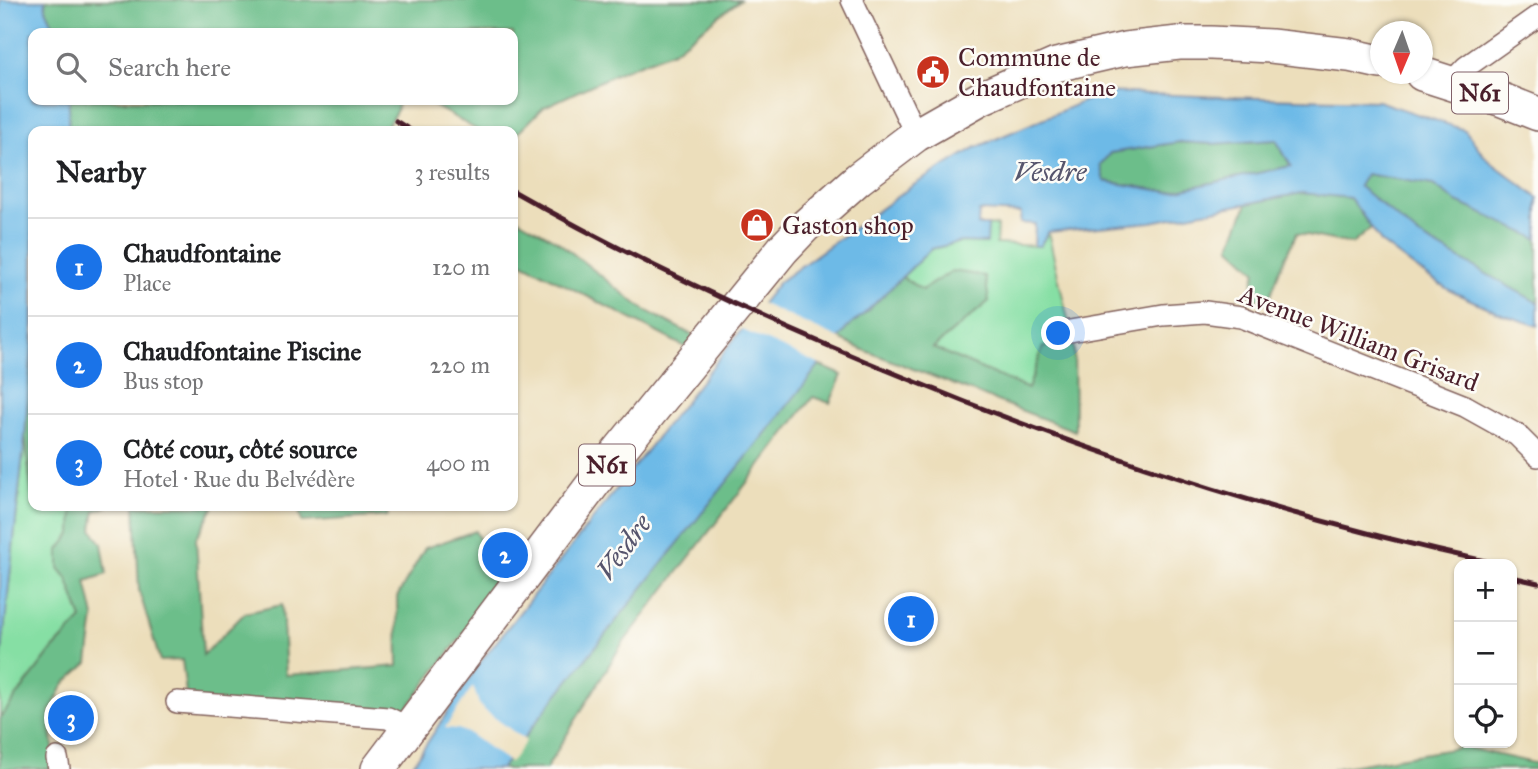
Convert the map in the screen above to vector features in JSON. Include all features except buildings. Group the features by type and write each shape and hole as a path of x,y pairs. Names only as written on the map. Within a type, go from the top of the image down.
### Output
{"main road":[{"name":"N61","path":"378,769 609,463 783,249 858,179 916,135 981,98 1056,65 1125,49 1179,43 1210,43 1271,46 1370,60"},
{"name":"N61","path":"1436,78 1538,114"}],"street":[{"path":"852,0 916,135"},
{"path":"1436,78 1466,67 1538,16"},
{"name":"Avenue William Grisard","path":"1064,332 1163,315 1205,312 1241,317 1465,406 1517,435 1538,456"},
{"path":"177,702 388,718 408,728"}],"green space":[{"path":"45,0 740,0 673,51 544,107 518,133 518,126 470,126 433,105 518,105 518,28 55,28"},
{"path":"69,105 398,105 387,126 68,126"},
{"path":"1276,140 1291,166 1169,192 1104,181 1100,165 1110,153 1180,142 1212,144"},
{"path":"1365,174 1433,185 1457,202 1536,237 1538,303 1419,236 1358,186"},
{"path":"1302,193 1350,198 1371,228 1352,244 1297,233 1281,266 1268,303 1250,296 1256,271 1230,247 1247,204"},
{"path":"518,219 557,241 643,309 694,336 689,349 518,261"},
{"path":"988,225 997,226 996,244 1040,246 1048,232 1074,346 1043,347 1028,389 933,348 989,301 952,271 922,290 902,277 931,249 961,242 986,243"},
{"path":"952,271 985,276 989,301 933,348 1028,389 1043,347 1074,346 1075,431 839,339 847,328 902,277 922,290"},
{"path":"819,365 842,375 830,403 813,397 620,647 546,769 501,769 542,714"},
{"path":"28,397 28,461 25,436"},
{"path":"25,436 28,511 73,511 72,533 59,550 59,568 67,578 82,619 53,649 0,718 0,669"},
{"path":"73,511 95,511 92,529 102,544 107,574 86,581 94,617 88,663 64,684 50,712 55,769 0,769 0,718 53,649 82,619 67,578 59,568 59,550 72,533"},
{"path":"135,511 211,511 196,538 203,655 245,613 282,605 286,675 398,666 397,597 425,548 475,531 502,583 397,721 187,702 182,660 160,661 139,590"},
{"path":"299,511 387,511 388,516 302,522"},
{"path":"1458,748 1538,764 1538,769 1331,769"}],"water":[{"path":"0,0 45,0 55,28 28,28 28,105 69,105 68,126 28,126 28,397 0,669"},
{"name":"Vesdre","path":"1105,92 1378,101 1465,130 1486,158 1538,198 1538,239 1457,202 1433,185 1366,174 1359,186 1419,236 1538,303 1538,326 1504,315 1451,291 1415,268 1382,243 1350,198 1302,193 1151,222 1048,232 1040,246 1034,246 1035,224 1020,223 1021,213 979,211 978,225 988,225 987,243 961,242 931,249 847,328 501,769 410,769 479,664 779,282 912,186 975,148","holes":["1276,140 1291,166 1169,192 1104,181 1100,165 1110,153 1180,142 1212,144"]}],"pier":[{"path":"758,302 842,340 823,366 738,328"},
{"path":"473,686 483,709 526,741 510,763 470,734 445,728"}],"railway":[{"path":"396,121 404,126"},
{"path":"518,194 704,290 851,355 1047,433 1195,484 1346,527 1476,559"},
{"path":"1517,578 1538,583"}],"place":[{"name":"Commune de Chaudfontaine","path":"933,72"},
{"name":"Gaston shop","path":"757,225"},
{"name":"Chaudfontaine Piscine","path":"505,555"},
{"name":"Chaudfontaine","path":"911,619"},
{"name":"Côté cour, côté source","path":"71,718"}]}
